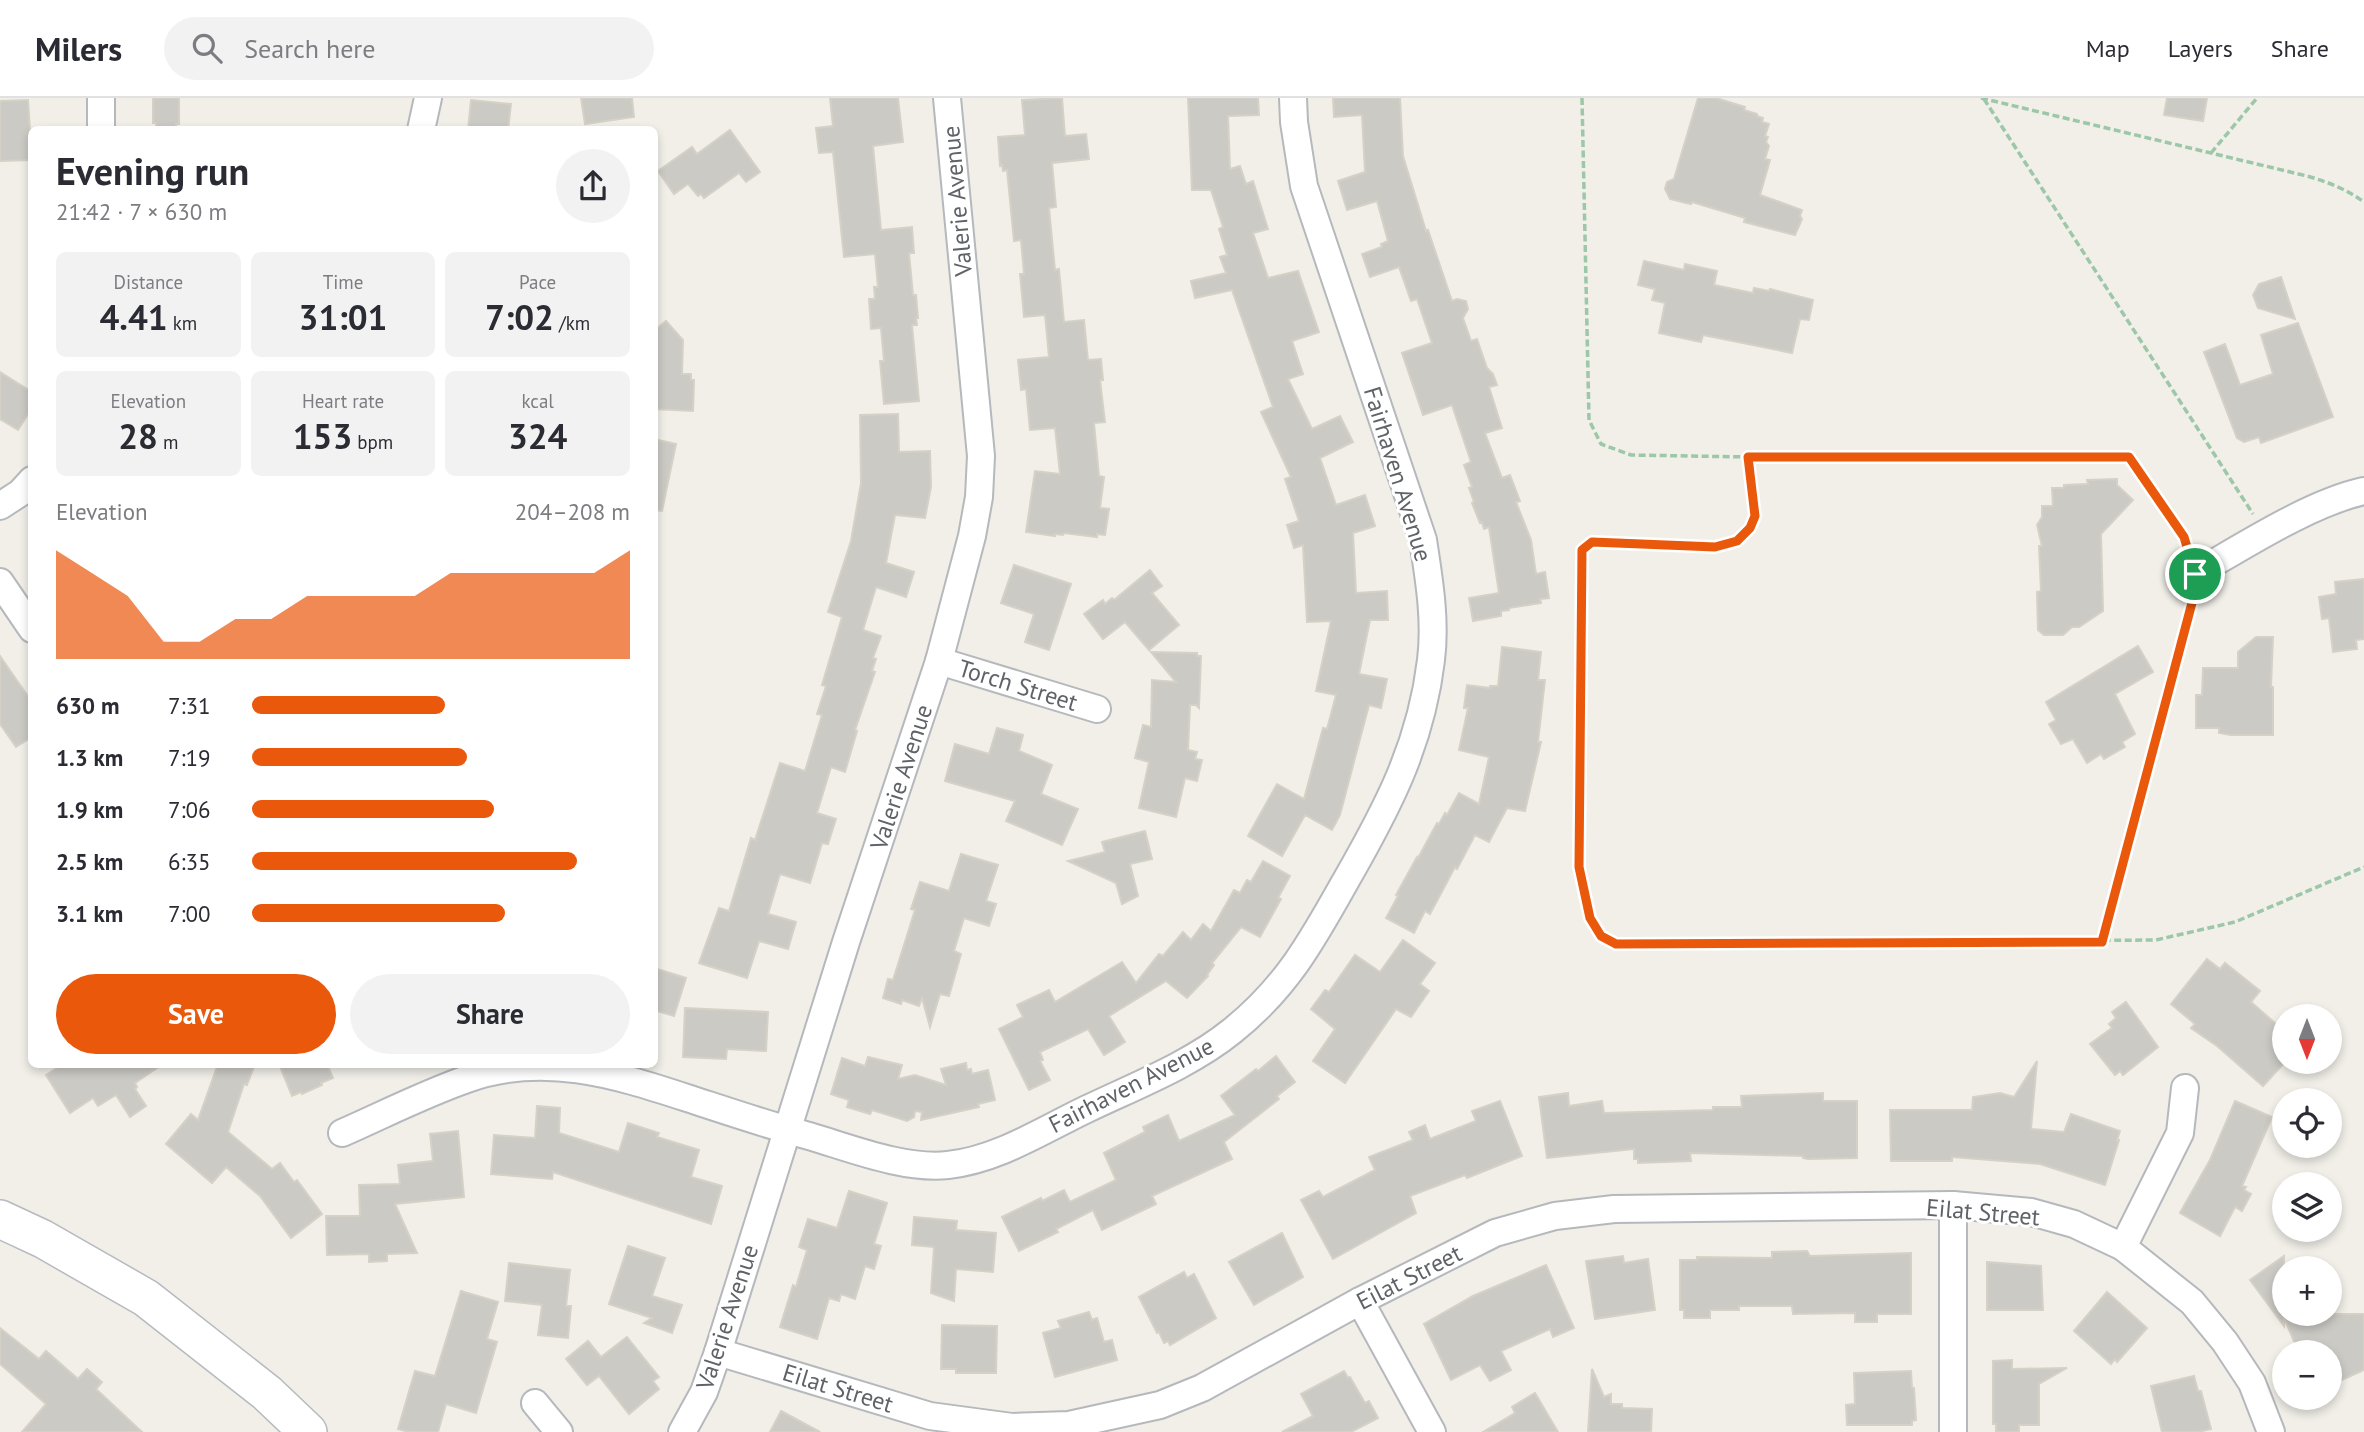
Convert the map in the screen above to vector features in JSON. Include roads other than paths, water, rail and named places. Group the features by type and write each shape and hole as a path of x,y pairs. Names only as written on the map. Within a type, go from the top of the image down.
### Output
{"main road":[{"path":"0,1219 43,1239 146,1298 267,1393 308,1432"}],"street":[{"path":"101,98 101,126"},
{"path":"422,126 428,98"},
{"name":"Valerie Avenue","path":"682,1432 705,1392 718,1352 846,942 939,661 972,536 979,497 981,456 947,98"},
{"name":"Fairhaven Avenue","path":"577,1068 622,1076 788,1130 902,1162 946,1166 987,1158 1184,1062 1231,1032 1276,990 1303,956 1385,813 1403,771 1422,715 1432,656 1432,598 1423,540 1304,186 1293,98"},
{"path":"0,506 28,484"},
{"path":"2195,574 2266,534 2340,498 2364,491"},
{"path":"0,582 28,623"},
{"name":"Torch Street","path":"939,661 1097,709"},
{"name":"Fairhaven Avenue","path":"342,1133 469,1078 519,1068"},
{"path":"2123,1247 2180,1133 2185,1088"},
{"path":"1953,1205 1953,1432"},
{"name":"Eilat Street","path":"718,1352 930,1416 1012,1427 1127,1423 1160,1405 1202,1388 1360,1301 1495,1233 1555,1216 1614,1209 1953,1205 2031,1212 2074,1224 2123,1247 2192,1302 2225,1342 2252,1383 2271,1432"},
{"path":"1360,1301 1432,1432"},
{"path":"535,1403 559,1432"}]}
